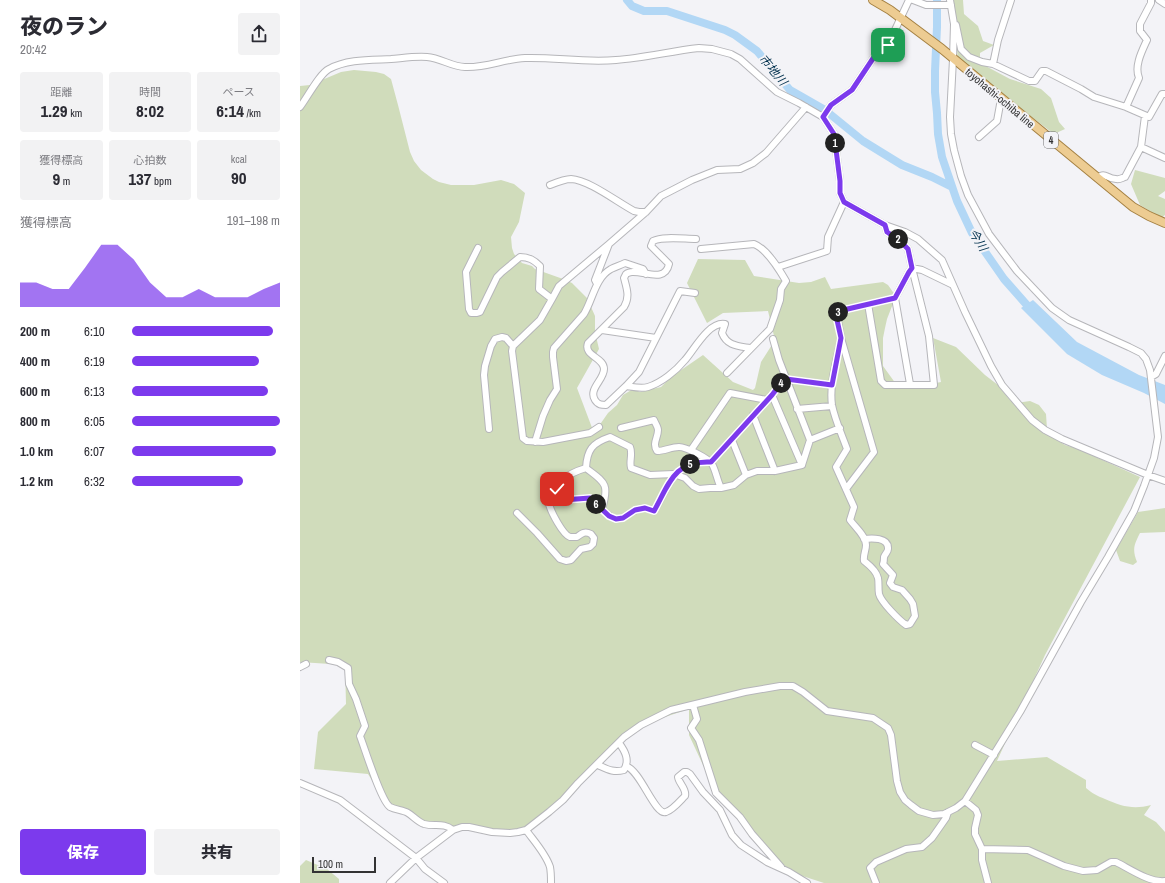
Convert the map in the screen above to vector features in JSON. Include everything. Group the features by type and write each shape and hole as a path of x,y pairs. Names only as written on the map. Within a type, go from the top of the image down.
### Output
{"main road":[{"name":"toyohashi-ochiba line","path":"873,0 942,49 1133,207 1165,223"}],"street":[{"path":"823,117 831,105 852,90 878,51 888,45 909,0"},
{"path":"390,883 416,858 453,830 462,827 469,827 492,832 510,833 526,830 558,804 624,737 641,725 670,710 745,692 780,686 793,686 827,710 835,713 873,718 888,728 891,735 897,781 904,800 919,811 933,815 948,812 965,801 994,756 1134,511 1154,458 1158,437 1156,417 1148,363 1141,353 1129,346 1069,320 1052,308 1021,276 988,234 968,195 954,150 950,117 954,24 950,2 926,5 913,0"},
{"path":"993,64 998,40 1011,0"},
{"path":"1126,107 1139,78 1136,72 1140,54 1147,40 1140,31 1140,24 1151,3 1151,0"},
{"path":"1159,0 1165,4"},
{"path":"954,24 956,25 961,48 968,57 993,64 1029,82 1036,81 1042,71 1046,71 1094,97 1126,107 1149,117 1162,94 1165,94"},
{"path":"300,107 323,73 327,69 343,63 428,57 458,67 465,67 488,65 509,59 525,58 580,61 615,60 699,48 712,49 731,54 740,59 777,92 823,117 834,134 840,193 844,202 885,225 905,232 918,239 942,260 991,366 1002,385 1032,420 1045,430 1062,439 1165,481"},
{"path":"979,137 996,121 1001,99"},
{"path":"599,428 590,433 574,437 535,442 527,441 524,438 512,359 513,346 540,320 559,286 646,212 661,196 692,180 717,170 740,169 753,163 766,153 806,107"},
{"path":"1097,178 1101,175 1106,175 1118,180 1126,177 1141,147 1146,116"},
{"path":"1141,147 1165,158"},
{"path":"550,185 569,179 578,180 588,184 634,211 646,212"},
{"path":"778,267 827,251 828,238 844,202"},
{"path":"868,304 882,381 885,384 934,385 929,336 908,249 899,240 887,232 885,225"},
{"path":"695,293 680,291 639,372 606,404 601,405 598,403 594,399 593,394 604,372 604,368 603,363 590,353 587,347 588,342 602,330 627,302 628,290 624,278 626,274 632,272 660,275 667,270 669,266 667,261 651,246 653,241 696,238"},
{"path":"597,284 595,280 609,244"},
{"path":"701,250 754,244 759,246 778,267 786,281 781,289 780,300 770,329 727,373"},
{"path":"478,248 466,272 469,309 471,313 477,314 480,312 497,277 520,257 526,257 535,261 540,266 539,289 552,299"},
{"path":"535,442 543,416 557,389 553,352 554,348 584,314 588,308 597,284 603,275 610,269 626,263 643,269 646,274"},
{"path":"912,268 922,270 953,285"},
{"path":"910,384 895,298 912,268"},
{"path":"846,489 874,452 841,338 837,315 839,311 895,298"},
{"path":"626,386 638,388 648,387 668,377 686,360 699,341 718,325 725,324 722,333 727,342 750,348"},
{"path":"602,330 656,338"},
{"path":"489,429 484,375 490,346 495,339 502,337 506,338 513,346"},
{"path":"841,338 832,385 832,406 847,449 836,467 854,507 850,520 866,544 863,557 864,561 878,576 879,595 890,610 902,622 906,625 910,624 915,616 913,604 902,590 893,587 890,583 893,575 884,564 884,557 888,546 883,540 873,537 864,539"},
{"path":"773,339 775,351 810,440 802,465"},
{"path":"1150,377 1156,374 1165,356"},
{"path":"553,496 563,500 590,498 609,516 616,519 623,518 635,510 645,508 654,511 674,474 688,464 711,462 786,379 832,385"},
{"path":"691,450 730,393 767,400"},
{"path":"772,395 802,465"},
{"path":"797,409 832,406"},
{"path":"753,415 775,471"},
{"path":"621,428 654,420 658,430 654,447 657,450 663,451 676,447 684,447 711,462 721,488"},
{"path":"810,440 840,428"},
{"path":"586,468 590,449 610,437 630,447 631,468 650,475 674,474 685,478 693,486 699,489 721,488 734,485 746,476 757,471 775,471 802,465"},
{"path":"732,440 746,476"},
{"path":"517,513 560,559 566,561 571,560 581,549 590,547 593,544 594,538 587,532 582,533 577,537 569,537 565,534 550,509 549,504 562,479 568,474 586,468"},
{"path":"586,468 603,481 605,498 602,509"},
{"path":"328,660 338,662 348,668 349,684 366,726 360,736 385,801 390,807 406,812 424,824 440,824 450,827 453,830"},
{"path":"693,705 697,719 691,728 699,740 716,794 740,817 752,834 784,870"},
{"path":"598,765 610,771 624,770 626,766 626,752 619,743"},
{"path":"975,745 994,756"},
{"path":"626,766 630,767 635,772 655,806 663,813 672,808 685,796 686,791 680,784 678,777 684,772 687,772 720,810 732,835 741,845 767,862 807,883"},
{"path":"300,783 340,800 416,858 425,869 444,883"},
{"path":"965,801 976,810 978,814 974,828 975,834 982,849 982,860 988,883"},
{"path":"876,883 870,868 876,862 906,849 922,847 932,838 946,818 948,812"},
{"path":"526,830 550,866 551,883"},
{"path":"982,849 1028,850 1064,866 1083,871 1097,870 1111,862 1116,862 1152,882 1165,881"}],"green space":[{"path":"952,0 963,0 964,14 978,26 983,41 994,45 980,53 980,63 1010,79 1041,89 1051,98 1059,122 1065,129 1054,134 958,60"},
{"path":"354,70 376,72 384,74 391,79 410,152 414,161 421,170 433,179 451,185 474,185 501,180 514,184 525,193 519,222 511,237 514,254 522,263 572,283 587,298 595,316 595,332 599,349 577,388 594,433 608,413 617,405 623,395 633,389 640,392 661,387 671,377 703,355 733,382 753,390 755,388 761,362 775,340 768,311 723,313 707,323 687,283 698,259 745,260 754,276 799,283 811,282 825,277 831,289 883,282 888,285 895,295 887,319 883,338 883,366 896,384 931,384 941,382 933,338 956,347 985,375 998,385 1010,400 1016,403 1030,401 1039,405 1046,414 1047,429 1055,439 1065,445 1078,449 1140,477 1045,655 997,761 1047,757 1086,780 1086,788 1100,797 1116,804 1133,807 1151,805 1144,815 1156,822 1165,832 1165,883 824,883 784,870 716,793 689,735 689,709 641,725 526,830 453,830 419,820 385,801 368,774 314,769 318,732 346,704 345,665 300,662 300,86 310,85 341,72"},
{"path":"1135,170 1165,178 1165,191 1158,196 1165,199 1165,215 1161,218 1140,205 1131,184"},
{"path":"1165,508 1165,532 1140,533 1134,547 1137,562 1133,565 1120,561 1116,550 1138,512"},
{"path":"306,860 327,869 339,879 339,883 300,883 300,866"}],"water":[{"path":"1033,300 1077,342 1139,375 1165,385 1165,404 1144,393 1102,375 1067,354 1021,308"}],"waterway":[{"name":"市地川","path":"627,0 632,6 644,11 667,11 725,30 735,35 757,51 790,90 825,110 863,141 902,165 952,187"},
{"name":"今川","path":"937,0 935,92 938,134 942,157 957,201 972,233 1004,279 1033,312"}],"route":[{"path":"557,489 553,496 563,500 590,498 609,516 616,519 623,518 635,510 645,508 654,511 674,474 688,464 711,462 786,379 832,385 841,338 837,320 839,311 895,298 912,268 908,249 899,240 887,232 885,225 844,202 840,193 840,181 834,134 823,117 831,105 852,90 878,51 888,45"}]}
